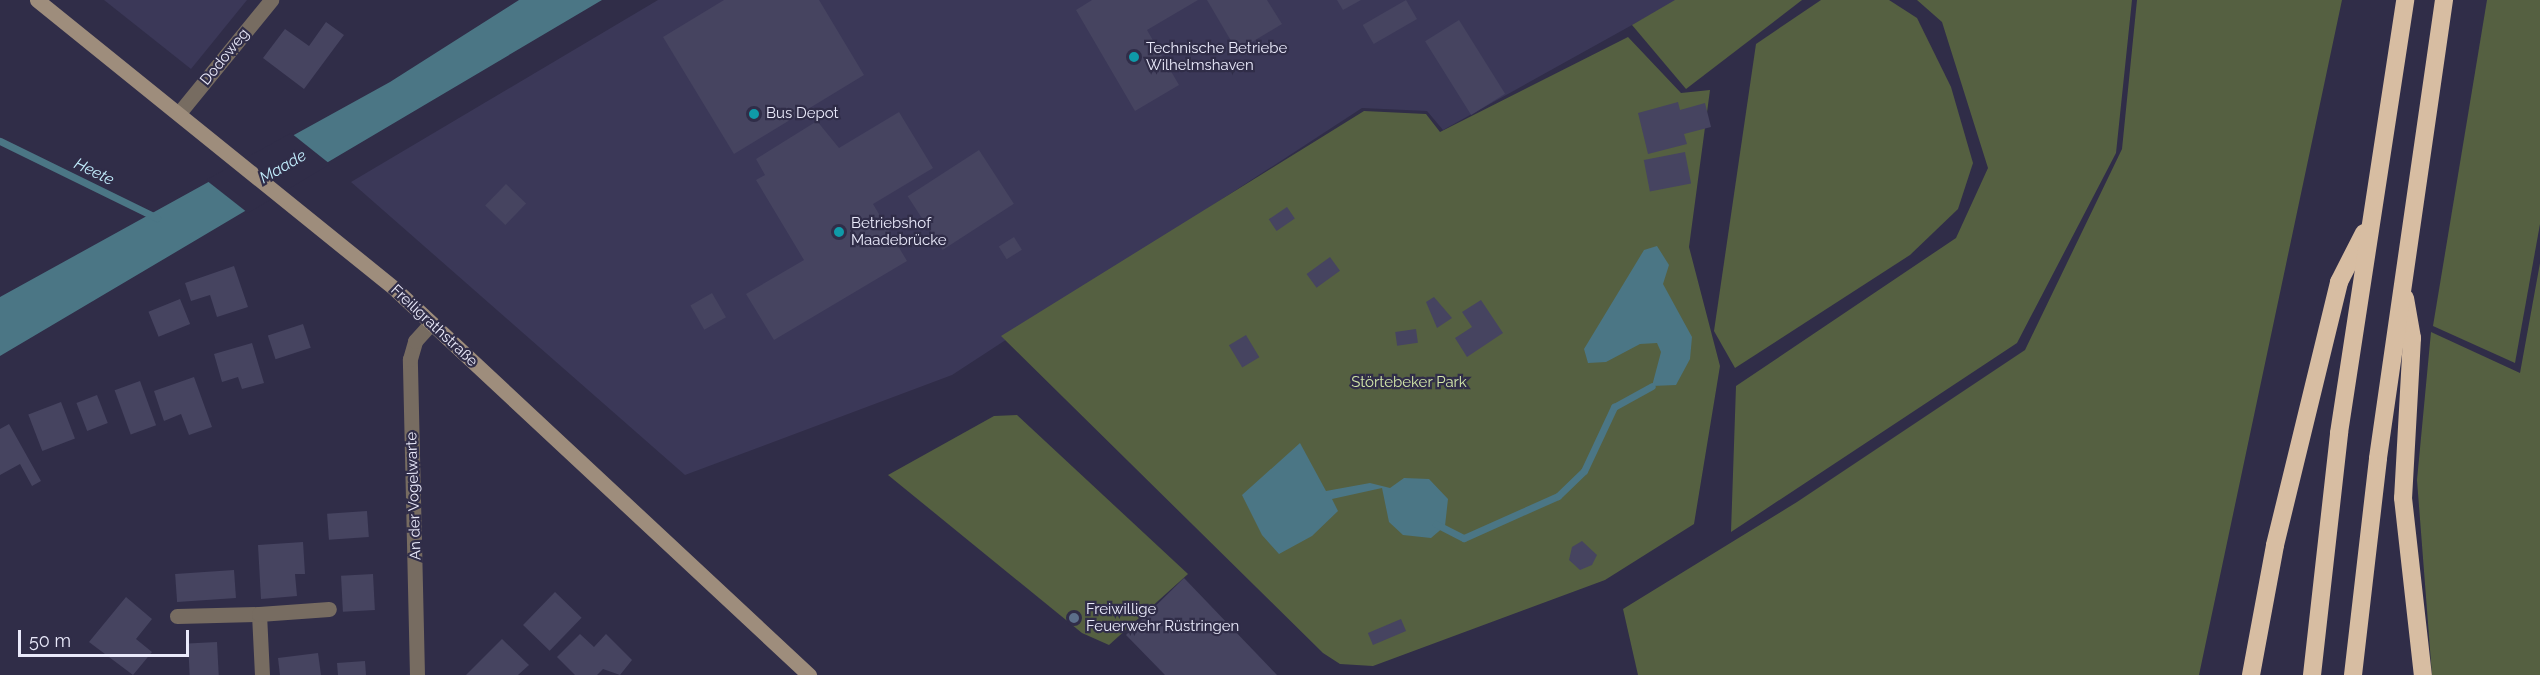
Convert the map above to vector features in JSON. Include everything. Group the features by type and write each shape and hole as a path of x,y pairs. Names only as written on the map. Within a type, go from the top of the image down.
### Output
{"highway":[{"path":"2312,675 2339,433 2405,0"},
{"path":"2353,675 2402,278 2444,0"},
{"path":"2251,675 2275,545 2338,282 2371,220"},
{"path":"2402,278 2412,338 2403,498 2423,675"}],"main road":[{"name":"Freiligrathstraße","path":"38,0 311,220 431,323 809,675"}],"street":[{"name":"Dodoweg","path":"179,113 271,0"},
{"name":"An der Vogelwarte","path":"417,675 410,359 415,341 431,323"},
{"path":"177,616 329,609"},
{"path":"259,614 262,675"}],"shaded area":[{"path":"104,0 247,0 191,69"},
{"path":"658,0 1677,0 1443,130 1427,111 1362,108 952,375 685,475 351,182"}],"green space":[{"path":"1675,0 1802,0 1686,89 1632,25"},
{"path":"1821,0 1889,0 1917,18 1951,87 1973,163 1958,209 1910,255 1735,368 1714,331 1756,44"},
{"path":"1917,0 2132,0 2116,153 2017,343 1731,532 1736,386 1956,238 1988,168 1942,22"},
{"path":"2137,0 2342,0 2199,675 1638,675 1623,609 1797,502 2025,350 2122,149"},
{"path":"2487,0 2540,0 2540,224 2515,363 2433,326"},
{"name":"Störtebeker Park","path":"1628,37 1681,93 1710,90 1689,247 1720,366 1694,524 1605,580 1373,666 1340,664 1323,653 1001,336 1364,111 1426,114 1440,132"},
{"path":"2540,263 2540,675 2432,675 2417,480 2431,332 2520,373"},
{"path":"1017,415 1188,574 1109,645 1082,633 888,475 994,416"}],"water":[{"name":"Maade","path":"519,0 602,0 0,356 0,297 390,82"},
{"path":"1657,246 1669,265 1663,284 1692,337 1690,359 1676,385 1652,386 1661,352 1657,343 1640,344 1606,362 1588,363 1584,349 1644,250"},
{"path":"1300,443 1326,491 1370,483 1390,488 1404,478 1429,479 1448,499 1445,526 1431,538 1403,535 1389,522 1382,488 1332,499 1338,511 1312,536 1279,554 1262,535 1242,495"}],"pier":[{"path":"291,133 330,164 248,213 206,180"}],"building":[{"name":"Bus Depot","path":"724,0 819,0 864,75 734,154 663,37"},
{"name":"Technische Betriebe Wilhelmshaven","path":"1092,0 1198,0 1147,30 1179,85 1135,111 1076,10"},
{"name":"Technische Betriebe Wilhelmshaven","path":"1207,0 1267,0 1282,24 1237,51"},
{"path":"1337,0 1361,0 1343,10"},
{"path":"1406,0 1417,19 1374,44 1363,25"},
{"path":"1459,20 1505,94 1471,115 1425,41"},
{"path":"326,22 344,35 304,89 263,58 285,29 309,46"},
{"path":"1678,102 1680,110 1705,103 1711,127 1684,134 1687,144 1648,154 1638,113"},
{"name":"Betriebshof Maadebrücke","path":"899,112 933,168 873,204 907,261 774,340 746,294 804,260 756,180 765,175 756,159 817,121 839,148"},
{"path":"979,150 1014,204 943,250 908,196"},
{"path":"1685,152 1691,183 1650,191 1644,160"},
{"path":"506,184 526,203 505,225 485,206"},
{"path":"1287,207 1295,219 1277,231 1269,219"},
{"path":"1014,237 1022,250 1007,259 999,247"},
{"path":"1330,257 1340,271 1317,288 1307,274"},
{"path":"234,266 248,307 217,317 210,295 191,301 185,283"},
{"path":"712,293 726,317 704,330 690,306"},
{"path":"1434,297 1452,318 1437,328 1426,302"},
{"path":"180,299 190,324 159,337 148,312"},
{"path":"1481,300 1503,333 1467,357 1455,338 1472,327 1462,312"},
{"path":"303,324 311,348 276,359 268,335"},
{"path":"1416,329 1418,343 1397,346 1395,332"},
{"path":"1246,335 1259,357 1242,368 1229,345"},
{"path":"252,343 264,383 242,389 238,377 222,382 214,354"},
{"path":"194,377 212,427 189,435 181,414 164,421 154,391"},
{"path":"140,381 156,425 131,434 115,390"},
{"path":"97,395 108,423 87,431 76,403"},
{"path":"61,402 75,438 42,451 28,415"},
{"path":"9,424 41,481 32,486 20,464 0,475 0,429"},
{"path":"367,511 369,537 329,540 327,514"},
{"path":"1582,541 1597,555 1592,565 1580,570 1569,560 1572,547"},
{"path":"303,542 305,574 295,574 297,596 261,599 258,545"},
{"path":"234,570 236,598 177,602 175,574"},
{"path":"373,574 375,610 343,612 341,576"},
{"path":"1184,578 1277,675 1165,675 1126,635"},
{"path":"555,592 582,618 550,651 523,625"},
{"path":"126,597 152,619 136,639 152,652 133,675 89,642"},
{"path":"1401,619 1406,631 1373,645 1368,633"},
{"path":"580,634 594,647 606,634 632,660 620,675 603,669 597,675 575,675 557,657"},
{"path":"502,639 529,665 518,675 466,675"},
{"path":"217,642 219,675 190,675 188,644"},
{"path":"318,653 321,675 280,675 278,658"},
{"path":"365,661 366,675 338,675 337,663"}],"waterway":[{"name":"Heete","path":"0,141 157,218"},
{"path":"1436,524 1464,538 1558,496 1584,471 1614,407 1652,386"}],"place":[{"name":"Technische Betriebe Wilhelmshaven","path":"1134,57"},
{"name":"Bus Depot","path":"754,114"},
{"name":"Betriebshof Maadebrücke","path":"839,232"},
{"name":"Freiwillige Feuerwehr Rüstringen","path":"1074,618"}]}
